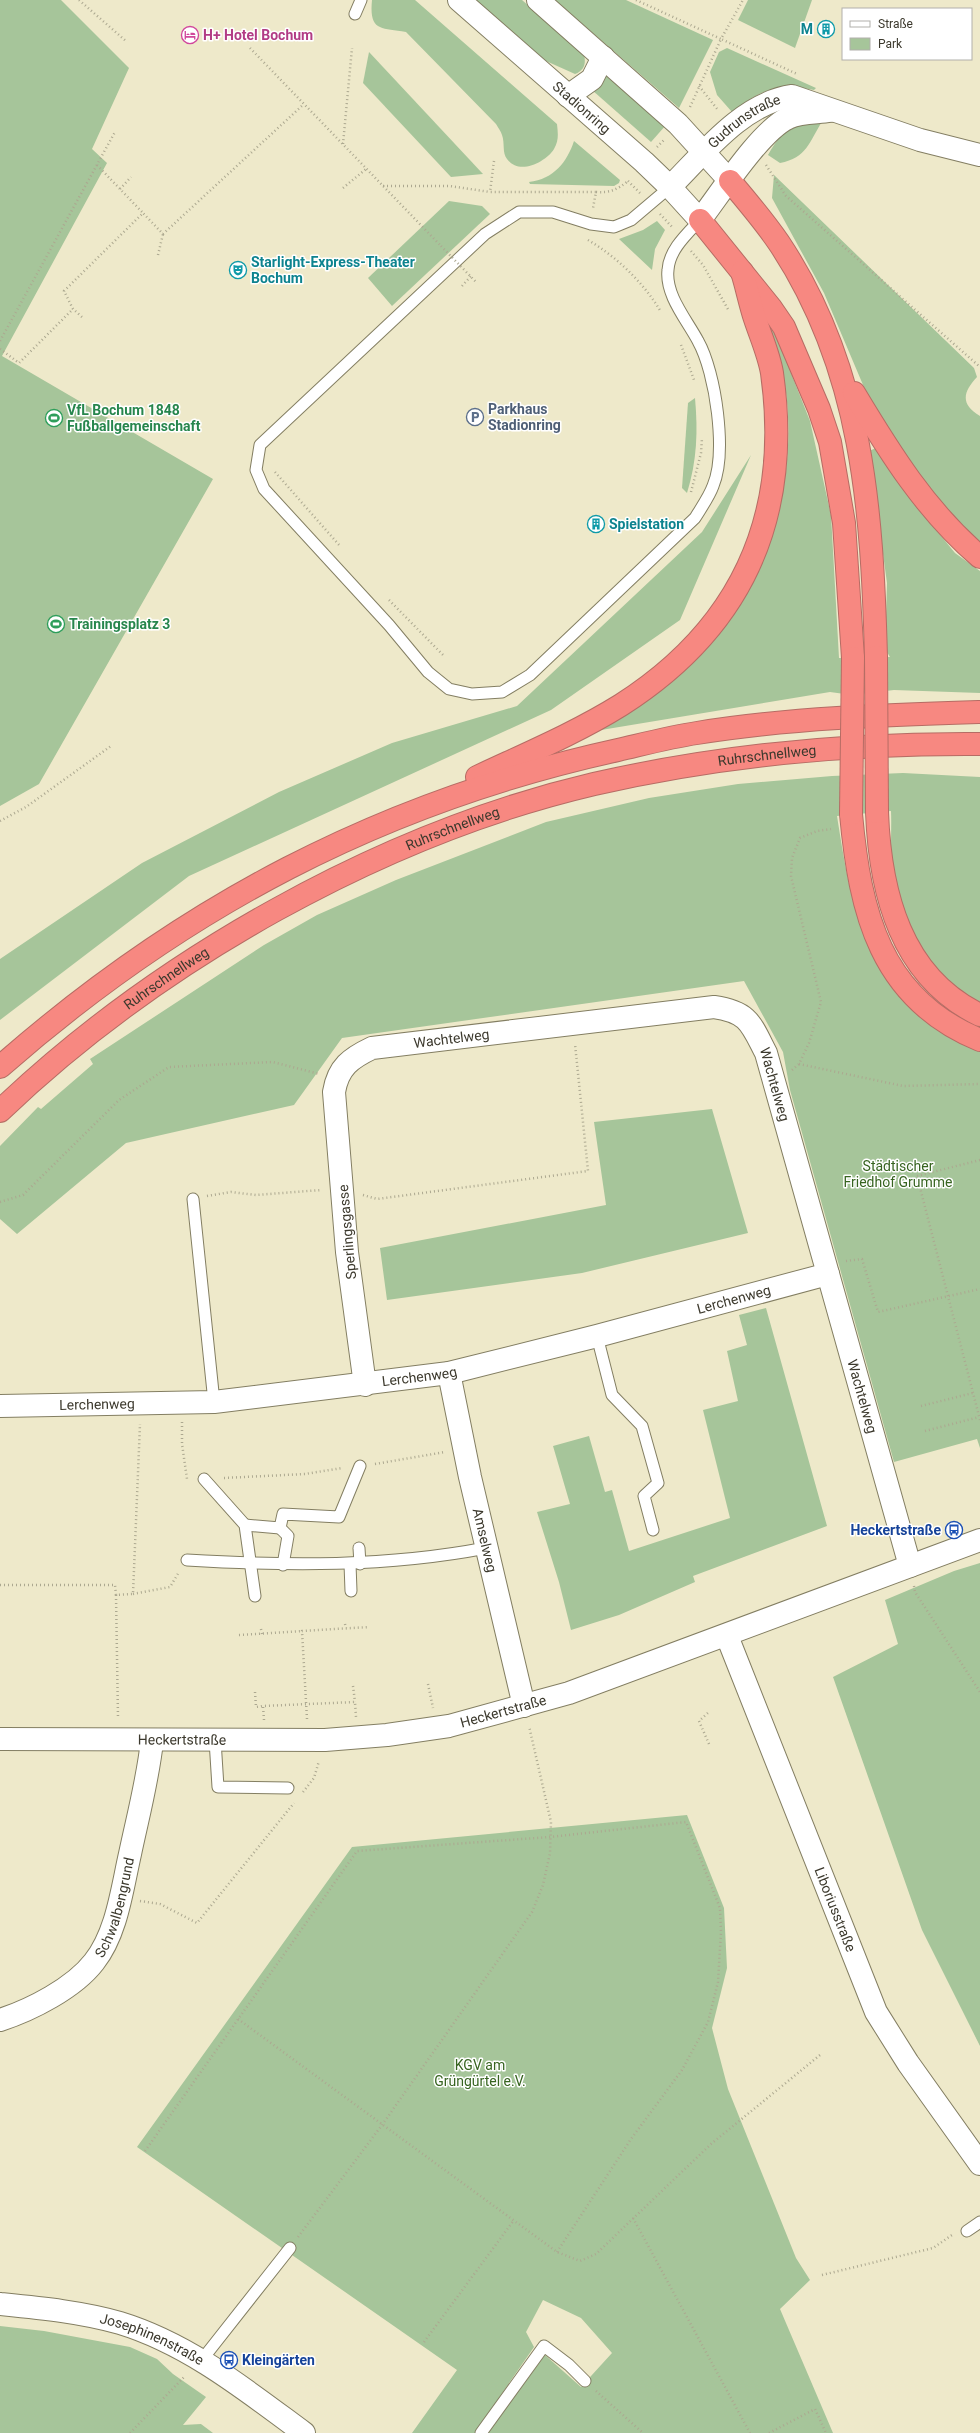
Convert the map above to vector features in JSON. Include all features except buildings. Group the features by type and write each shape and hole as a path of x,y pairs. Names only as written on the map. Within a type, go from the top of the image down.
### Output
{"highway":[{"path":"730,181 758,215 794,268 825,329 841,372 856,426 869,513 874,567 877,812 881,864 894,917 915,959 936,985 959,1005 980,1015"},
{"path":"700,220 771,308 794,346 819,408 830,442 844,523 853,658 845,822 866,910 889,963 908,991 933,1015 960,1032 980,1040"},
{"path":"362,831 586,725 621,705 665,673 694,647 721,615 747,571 766,521 771,495 774,451 775,421 772,373 742,272"},
{"path":"841,372 893,458 924,499 956,537 980,557"},
{"name":"Ruhrschnellweg","path":"0,1067 35,1036 102,983 154,947 266,878 362,831 476,789 556,764 696,733 835,718 980,712"},
{"name":"Ruhrschnellweg","path":"0,1111 86,1037 172,974 217,945 291,903 356,870 455,827 506,809 592,785 712,761 826,748 892,744 980,744"}],"street":[{"name":"Stadionring","path":"459,0 644,162 670,187 700,220"},
{"path":"538,0 678,124 730,181"},
{"path":"568,96 592,79 603,57"},
{"name":"Gudrunstraße","path":"670,187 704,152 732,127 759,106 776,98 792,96 920,140 980,155"},
{"name":"Gudrunstraße","path":"700,220 753,149 775,126 789,117 835,111"},
{"name":"Wachtelweg","path":"336,1078 352,1058 372,1048 573,1026 714,1007 732,1010 745,1016 758,1036 766,1053 910,1566"},
{"name":"Sperlingsgasse","path":"336,1078 334,1092 347,1252 365,1385"},
{"name":"Lerchenweg","path":"0,1406 182,1404 214,1402 365,1385 449,1373 597,1336 827,1270"},
{"name":"Amselweg","path":"449,1373 486,1548 524,1706"},
{"name":"Heckertstraße","path":"0,1739 152,1741 316,1740 358,1737 449,1726 569,1693 727,1636 980,1540"},
{"name":"Liboriusstraße","path":"727,1636 876,2012 912,2070 980,2164"},
{"name":"Schwalbengrund","path":"0,2020 26,2009 67,1987 82,1975 105,1946 120,1898 149,1769 152,1741"},
{"name":"Josephinenstraße","path":"0,2304 87,2316 120,2323 152,2335 201,2361 304,2433"}],"lane":[{"path":"355,14 361,0"},
{"path":"670,187 631,220 614,227 591,224 553,212 519,212 485,234 260,445 256,470 264,489 389,625 428,672 449,689 472,694 502,692 530,675 695,518 714,486 719,455 717,398 700,343 676,301 667,280 669,259 682,240 700,220"},
{"path":"193,1198 214,1402"},
{"path":"597,1336 612,1395 642,1426 658,1483 644,1496 653,1530"},
{"path":"280,1528 283,1514 339,1517 360,1466"},
{"path":"204,1479 245,1525 252,1564 255,1596"},
{"path":"245,1525 280,1528 288,1536 283,1565"},
{"path":"351,1590 359,1548"},
{"path":"187,1560 283,1565 355,1564 436,1558 486,1548"},
{"path":"215,1740 218,1787 288,1788"},
{"path":"961,2231 980,2222"},
{"path":"201,2361 290,2248"},
{"path":"481,2433 544,2346 569,2365 584,2381"}],"path":[{"path":"79,0 127,42"},
{"path":"636,0 798,75"},
{"path":"596,192 606,193 618,190 688,112 721,39 743,0"},
{"path":"250,48 477,283"},
{"path":"343,145 352,48"},
{"path":"699,86 732,127"},
{"path":"158,255 163,234 304,104"},
{"path":"0,341 115,132"},
{"path":"753,149 767,166 786,196 980,367"},
{"path":"97,164 163,234"},
{"path":"343,188 366,169"},
{"path":"120,189 131,177"},
{"path":"383,186 450,186 490,192"},
{"path":"82,317 74,309 64,291 143,213"},
{"path":"583,238 611,255 635,278 663,315"},
{"path":"458,276 470,265"},
{"path":"462,286 471,276"},
{"path":"0,349 19,362 74,309"},
{"path":"677,339 695,383"},
{"path":"690,495 701,453 702,434"},
{"path":"273,470 343,550"},
{"path":"384,594 445,657"},
{"path":"0,821 26,807 111,746"},
{"path":"775,1084 799,1064 821,1002 791,876 792,858 800,838 845,822"},
{"path":"193,1198 231,1192 256,1195 343,1188 377,1199 588,1171 573,1026"},
{"path":"0,1202 23,1195 119,1100 169,1067 273,1062 336,1078"},
{"path":"799,1064 903,1086 980,1084"},
{"path":"925,1431 980,1418 947,1297 917,1176 980,1160"},
{"path":"827,1270 855,1259 862,1259 878,1312 947,1297 980,1288"},
{"path":"921,1406 973,1393"},
{"path":"133,1594 140,1404"},
{"path":"182,1404 182,1444 187,1479 305,1474 465,1449"},
{"path":"116,1595 133,1594 170,1587 187,1560"},
{"path":"910,1566 915,1592 980,1692"},
{"path":"0,1585 115,1585 119,1740"},
{"path":"345,1624 346,1628"},
{"path":"239,1635 369,1627"},
{"path":"261,1628 262,1634"},
{"path":"299,1796 314,1778 316,1740 306,1704 302,1631"},
{"path":"353,1686 358,1737"},
{"path":"255,1692 256,1707 355,1702"},
{"path":"263,1706 266,1740"},
{"path":"290,2248 382,2125 532,1912 543,1885 550,1853 551,1822 524,1706"},
{"path":"709,1712 699,1721 709,1744"},
{"path":"120,1898 160,1904 197,1923 294,1802"},
{"path":"145,2151 357,1851 550,1837 686,1822 720,1908 721,1932 718,1982 708,2022 682,2070 631,2140 557,2252"},
{"path":"238,2019 557,2252 580,2261 590,2256 633,2218 711,2144 820,2055"},
{"path":"633,2218 750,2433"},
{"path":"424,2342 514,2220"},
{"path":"822,2275 932,2248 961,2231"},
{"path":"130,2433 201,2361"},
{"path":"584,2381 643,2433"},
{"path":"769,2433 815,2408 826,2433"}],"green space":[{"name":"VfL Bochum 1848 Fußballgemeinschaft","path":"0,0 61,0 129,68 92,149 107,163 2,356 213,479 39,784 0,806"},
{"path":"372,0 415,0 557,124 557,143 550,154 539,162 525,167 512,164 505,157 502,135 496,124 406,32 389,30 378,26 375,23 372,18"},
{"path":"476,0 522,0 584,54 585,63 583,68 575,74 546,61"},
{"path":"555,0 626,0 713,40 679,108"},
{"path":"748,0 812,0 795,48 738,20"},
{"path":"727,48 816,88 814,90 790,87 770,90 752,98 732,112 717,95 710,72 719,52"},
{"path":"369,52 483,174 451,177 363,83"},
{"path":"605,72 666,125 651,142 592,90"},
{"path":"823,120 806,148 796,157 789,161 780,163 768,155 779,138 790,129 803,124"},
{"path":"574,141 620,180 619,183 614,186 530,184 529,182 546,177 558,168 568,156"},
{"path":"774,175 974,368 977,377 972,382 966,398 969,407 980,416 980,545 923,486 869,399 824,293 772,198"},
{"path":"449,201 482,206 490,214 392,306 368,278"},
{"path":"657,221 665,230 655,249 652,270 619,239 643,230"},
{"path":"768,318 795,372 791,373 810,421 831,515 839,658 890,657 885,649 887,583 869,451 876,448 906,493 955,553 980,571 980,693 894,690 852,695 830,692 595,731 661,689 686,670 697,659 722,630 744,597 762,561 775,523 784,483 788,443 787,404 781,365 765,319"},
{"path":"695,398 695,458 687,493 682,488 688,403"},
{"path":"751,455 680,620 551,710 189,876 0,1020 0,959 142,863 279,792 392,743 517,706 702,532"},
{"name":"Städtischer Friedhof Grumme","path":"903,773 980,777 980,1003 963,993 934,967 923,952 906,919 899,901 892,873 891,811 837,816 843,855 860,925 873,956 890,985 913,1010 943,1033 980,1052 980,1448 977,1439 894,1462 790,1090 783,1052 744,981 342,1038 294,1105 126,1143 17,1234 0,1219 0,1146 38,1107 41,1109 93,1064 90,1059 264,945 317,915 396,880 546,822 649,798 738,784 832,776"},
{"path":"712,1109 748,1233 582,1273 387,1300 380,1248 606,1205 594,1122"},
{"path":"766,1308 827,1526 693,1576 695,1582 619,1615 571,1630 559,1582 537,1512 570,1504 553,1446 589,1436 605,1492 612,1490 629,1551 730,1518 703,1410 738,1401 727,1351 747,1345 739,1315"},
{"path":"980,1563 980,2046 922,1930 833,1677 898,1644 885,1600 954,1571"},
{"name":"KGV am Grüngürtel e.V.","path":"687,1815 724,1908 727,1968 712,2028 728,2089 796,2258 810,2280 780,2309 833,2433 412,2433 457,2370 137,2147 352,1847","holes":["543,2300 581,2318 612,2353 581,2387 545,2355 507,2407 498,2399 534,2347 526,2332"]},
{"path":"0,2326 44,2331 130,2347 157,2359 173,2374 206,2397 183,2425 201,2424 213,2433 0,2433"}],"place":[{"name":"M","path":"826,29"},
{"name":"H+ Hotel Bochum","path":"190,35"},
{"name":"Starlight-Express-Theater Bochum","path":"238,270"},
{"name":"Parkhaus Stadionring","path":"475,417"},
{"name":"VfL Bochum 1848 Fußballgemeinschaft","path":"54,418"},
{"name":"Spielstation","path":"596,524"},
{"name":"Trainingsplatz 3","path":"56,624"},
{"name":"Heckertstraße","path":"954,1530"},
{"name":"Kleingärten","path":"229,2360"}]}
